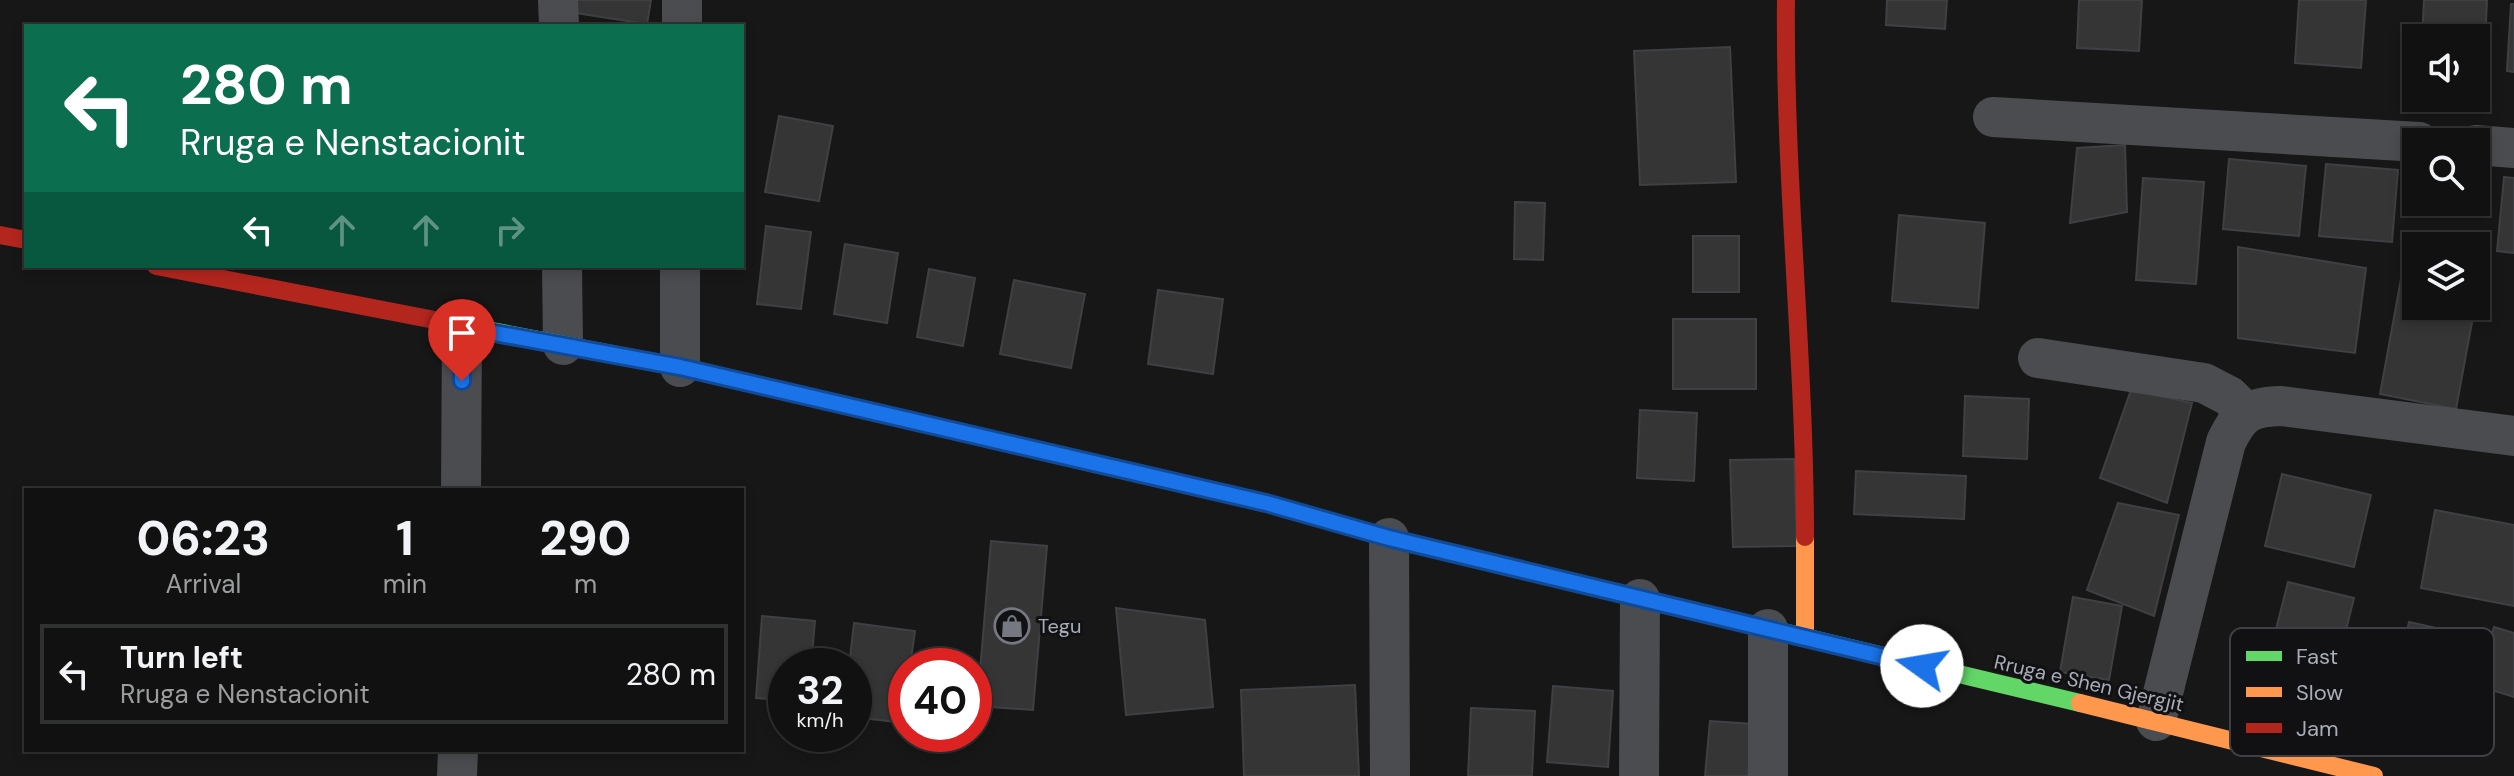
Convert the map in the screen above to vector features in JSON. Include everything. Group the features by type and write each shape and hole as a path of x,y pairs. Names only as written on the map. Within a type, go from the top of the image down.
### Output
{"street":[{"path":"558,0 559,24"},
{"path":"682,0 682,24"},
{"path":"1768,776 1787,634 1805,453 1785,81 1786,0"},
{"path":"1993,117 2402,141"},
{"path":"2490,146 2514,148"},
{"path":"0,235 24,240"},
{"name":"Rruga e Shen Gjergjit","path":"166,268 680,367 1266,503 1389,538 2230,740"},
{"path":"562,268 563,345"},
{"path":"680,268 680,367"},
{"path":"461,488 462,327"},
{"path":"2038,358 2204,383 2229,396 2246,413"},
{"path":"2156,721 2226,442 2234,425 2246,413 2258,407 2281,406 2514,436"},
{"path":"1389,538 1390,776"},
{"path":"1639,776 1640,599"},
{"path":"457,776 458,752"},
{"name":"Rruga e Shen Gjergjit","path":"2295,756 2374,776"}],"building":[{"path":"577,0 651,0 647,24 575,13"},
{"path":"1887,0 1947,0 1945,29 1886,25"},
{"path":"2079,0 2142,0 2139,51 2077,48"},
{"path":"2299,0 2366,0 2361,68 2295,63"},
{"path":"2424,0 2487,0 2486,24 2423,24"},
{"path":"2511,4 2514,4 2514,72 2507,71"},
{"path":"1730,47 1736,182 1640,185 1634,51"},
{"path":"779,116 833,126 819,201 765,192"},
{"path":"2125,145 2127,212 2070,223 2077,148"},
{"path":"2229,159 2306,166 2299,236 2223,229"},
{"path":"2326,164 2398,170 2392,242 2319,236"},
{"path":"2504,177 2514,178 2514,253 2497,251"},
{"path":"2143,178 2204,182 2196,284 2136,280"},
{"path":"1515,202 1545,203 1543,260 1514,259"},
{"path":"1899,215 1985,223 1978,308 1892,301"},
{"path":"766,226 811,232 801,309 757,304"},
{"path":"1693,236 1739,236 1739,292 1693,292"},
{"path":"845,244 898,253 887,323 834,314"},
{"path":"2238,247 2366,268 2355,353 2238,338"},
{"path":"929,269 975,278 963,346 917,337"},
{"path":"2402,273 2402,320 2472,320 2456,409 2380,394"},
{"path":"1014,280 1085,294 1071,368 1000,354"},
{"path":"1158,290 1223,299 1213,374 1148,364"},
{"path":"1673,319 1756,319 1756,389 1673,389"},
{"path":"2131,390 2192,403 2167,503 2100,478"},
{"path":"1965,396 2029,399 2027,459 1963,456"},
{"path":"1640,410 1697,413 1694,481 1637,478"},
{"path":"1794,459 1797,546 1733,547 1730,460"},
{"path":"1856,471 1966,476 1964,519 1854,514"},
{"path":"2282,474 2371,495 2354,567 2265,546"},
{"path":"2118,503 2179,515 2154,616 2087,590"},
{"path":"2435,510 2514,525 2514,606 2421,588"},
{"name":"Tegu","path":"991,541 1047,546 1033,710 992,707 992,648 982,648"},
{"path":"2288,582 2354,598 2346,628 2276,628"},
{"path":"2073,597 2122,606 2109,680 2060,672"},
{"path":"1116,608 1205,620 1213,707 1126,715"},
{"path":"762,616 815,621 813,648 768,648 768,699 756,698"},
{"path":"2409,622 2436,628 2408,628"},
{"path":"854,623 915,631 913,648 888,648 888,721 872,719 872,648 851,648"},
{"path":"2494,628 2514,633 2514,697 2494,691"},
{"path":"1355,685 1359,776 1244,776 1241,690"},
{"path":"1553,686 1613,691 1608,767 1547,762"},
{"path":"1471,708 1535,711 1532,776 1468,776"},
{"path":"1710,721 1753,724 1748,776 1705,776"}],"traffic: fast":[{"path":"445,322 680,367 1096,464"},
{"path":"1716,616 2080,703"}],"traffic: slow":[{"path":"1096,464 1266,503 1389,538 1716,616"},
{"path":"1805,537 1805,638"},
{"path":"2080,703 2230,740"},
{"path":"2293,756 2374,776"}],"traffic: jam":[{"path":"1786,0 1788,134 1802,403 1805,537"},
{"path":"0,235 24,240"},
{"path":"166,268 445,322"}],"place":[{"name":"Tegu","path":"1012,626"}],"route":[{"path":"462,381 462,327 680,367 1266,503 1389,538 1922,666"}]}
